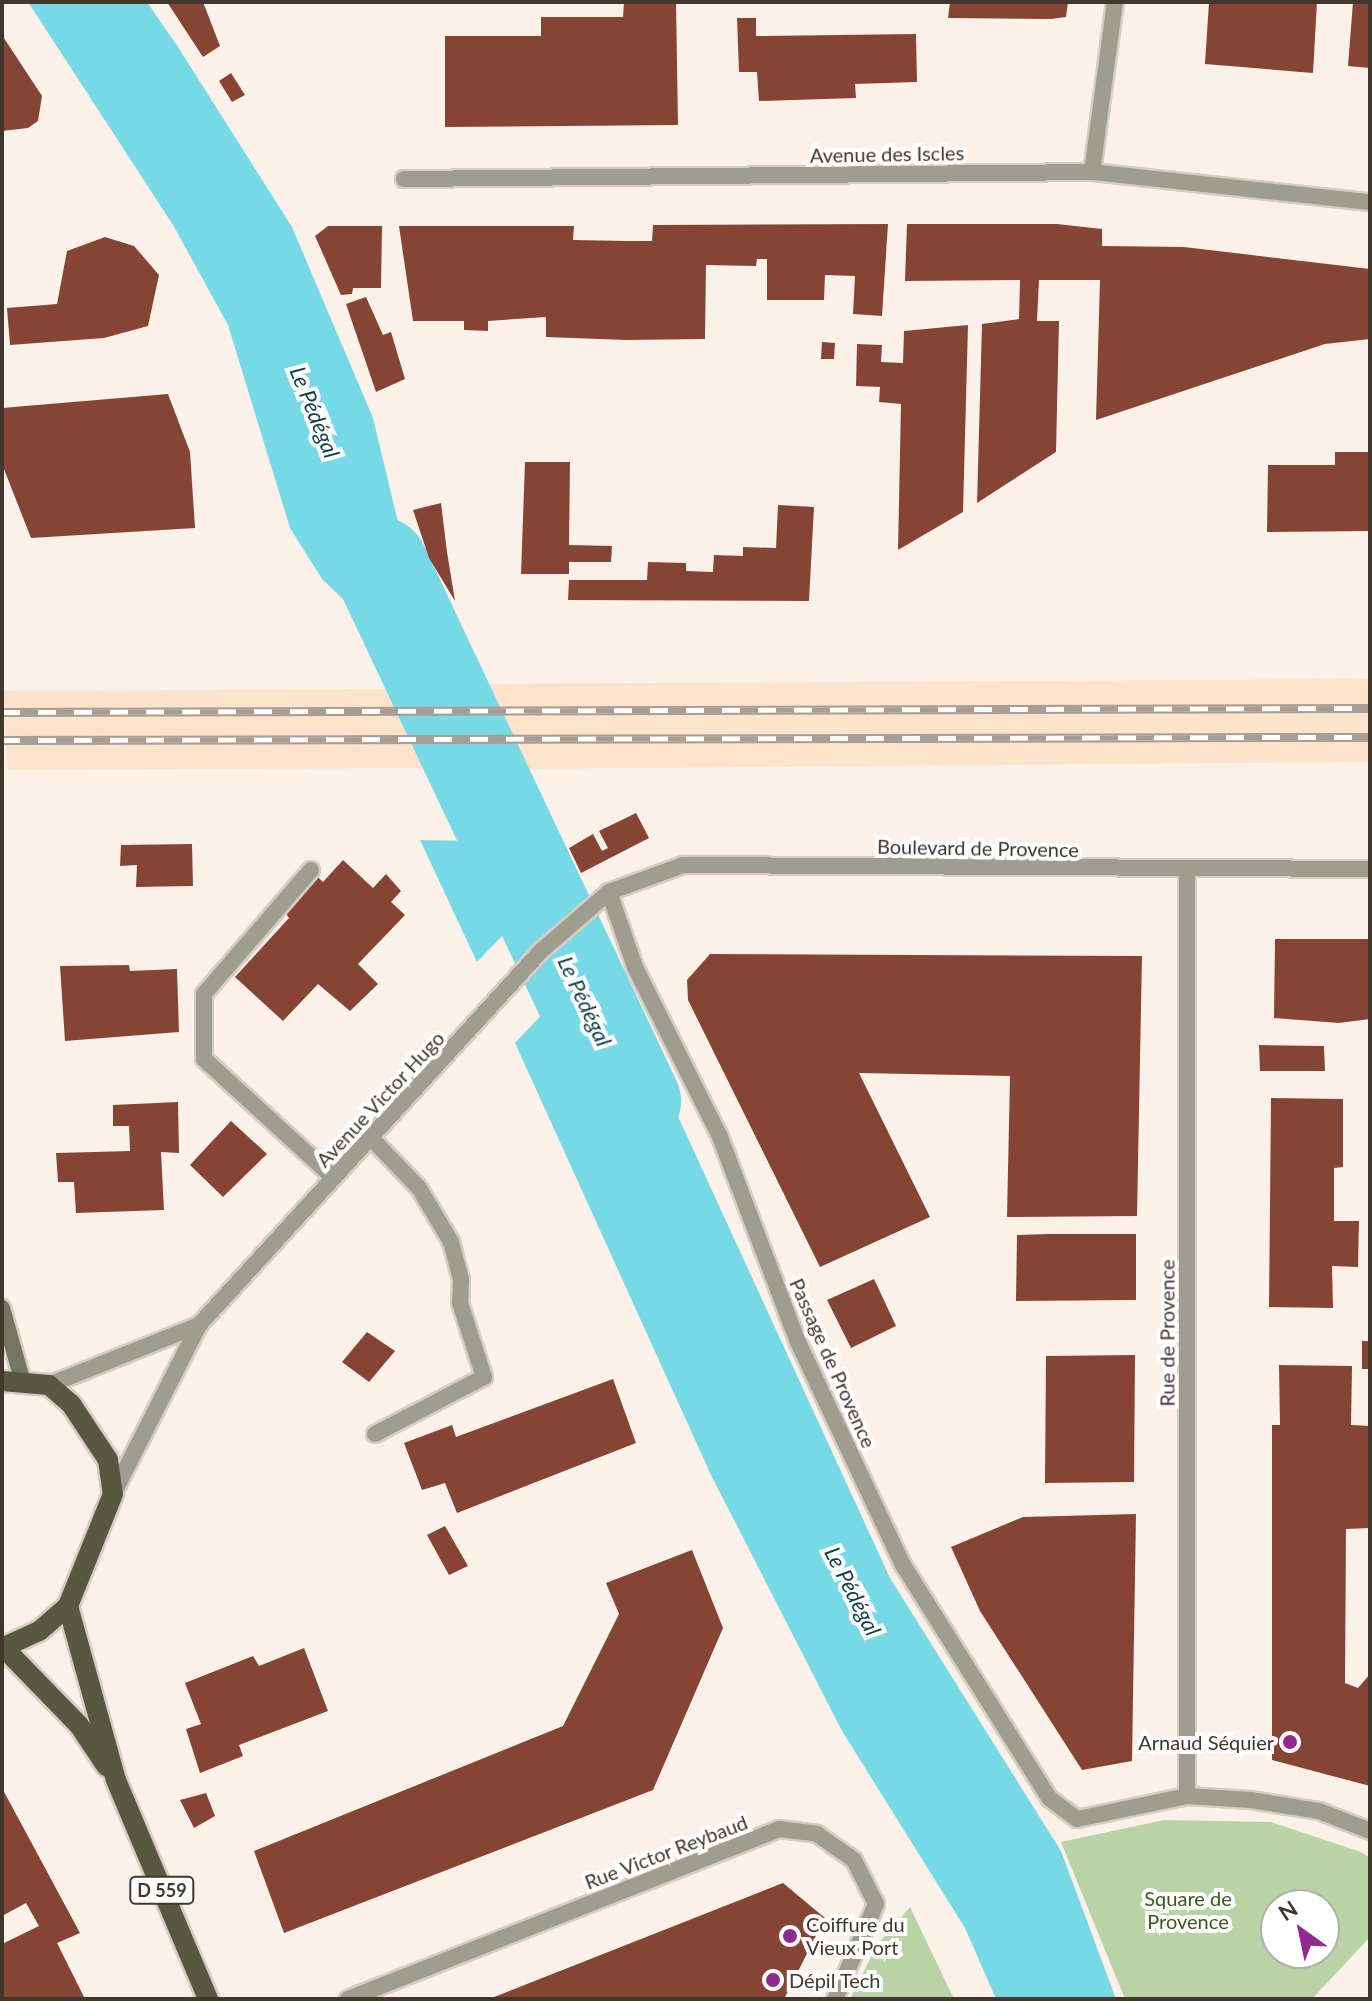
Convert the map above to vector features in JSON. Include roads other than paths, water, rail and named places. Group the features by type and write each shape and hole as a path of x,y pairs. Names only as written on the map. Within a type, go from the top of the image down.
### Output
{"main road":[{"path":"2,1308 12,1380 49,1385 92,1431 108,1460 113,1494 68,1606 58,1618 3,1648"},
{"name":"D 559","path":"68,1606 116,1780 208,1999"},
{"name":"D 559","path":"3,1648 79,1725 116,1780"}],"street":[{"path":"1092,172 1115,2"},
{"name":"Avenue des Iscles","path":"404,179 1092,172 1370,202"},
{"name":"Boulevard de Provence","path":"593,902 609,892 683,865 1370,869"},
{"path":"311,870 204,994 204,1059 334,1178"},
{"name":"Rue de Provence","path":"1187,870 1187,1796"},
{"name":"Passage de Provence","path":"609,892 635,967 720,1137 798,1342 903,1565 1049,1798 1077,1819 1187,1796"},
{"name":"Avenue Victor Hugo","path":"113,1494 199,1325 593,902"},
{"path":"371,1138 419,1188 451,1242 461,1280 460,1303 484,1377 375,1434"},
{"name":"Avenue Victor Hugo","path":"49,1385 199,1325"},
{"path":"1187,1796 1319,1811 1370,1831"},
{"name":"Rue Victor Reybaud","path":"348,1999 779,1829 817,1834 854,1860 876,1904 835,1999"}],"water":[{"path":"28,2 147,2 178,47 292,227 373,418 411,576 474,684 399,689 374,629 322,579 290,528 228,325 173,225"},
{"path":"435,768 508,769 563,872 477,962 420,840 472,841"},
{"path":"602,951 890,1578 1061,1851 1116,1999 996,1999 965,1928 842,1731 711,1475 515,1043"}],"waterway":[{"name":"Le Pédégal","path":"380,565 633,1101"}],"railway":[{"path":"2,712 1370,708"},
{"path":"2,740 1370,737"}],"place":[{"name":"Arnaud Séquier","path":"1290,1742"},
{"name":"Coiffure du Vieux Port","path":"790,1936"},
{"name":"Dépil Tech","path":"773,1980"}],"park label":[{"name":"Square de Provence","path":"1188,1910"}]}
